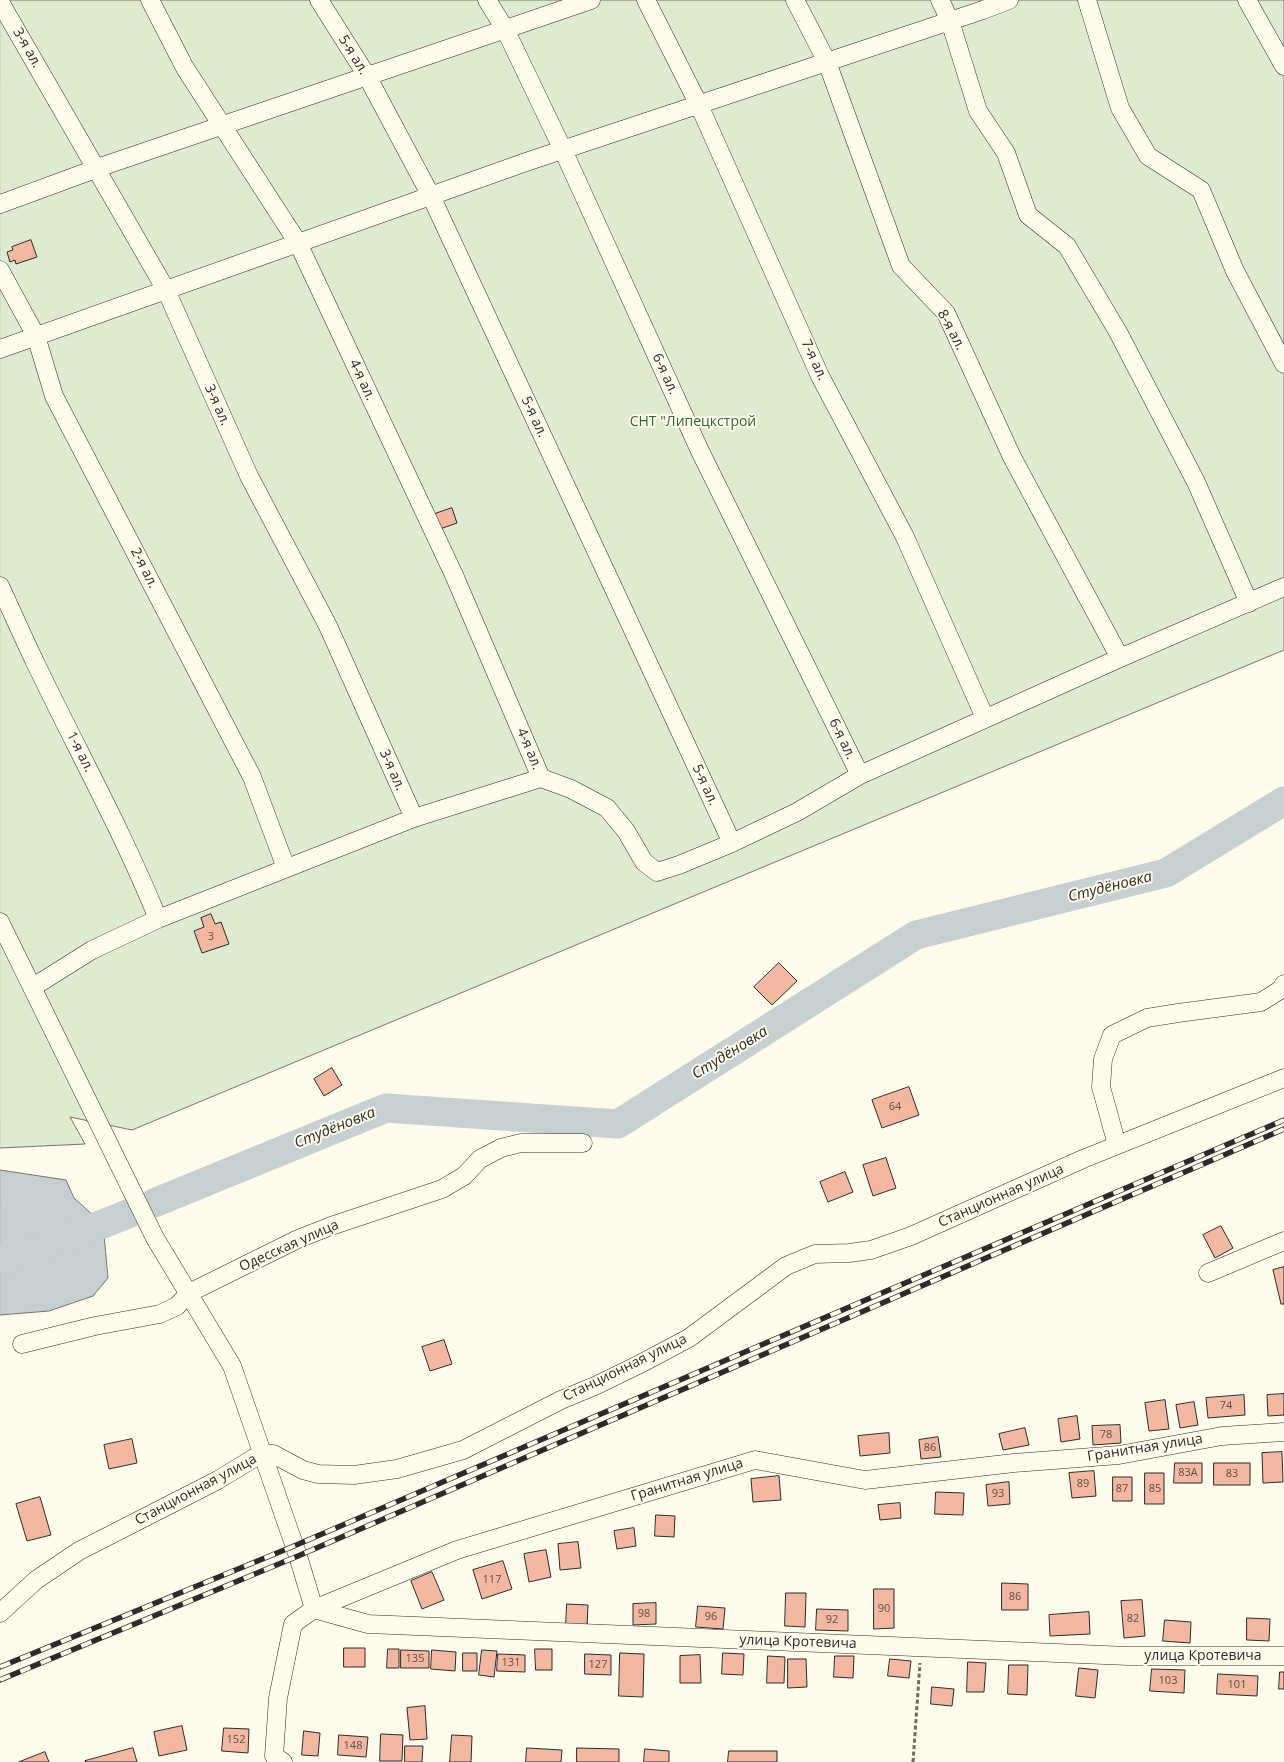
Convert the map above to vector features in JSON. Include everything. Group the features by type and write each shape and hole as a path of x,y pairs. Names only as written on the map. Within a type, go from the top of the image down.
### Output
{"street":[{"name":"4-я ал.","path":"150,0 184,68 298,243 454,575 541,778"},
{"name":"5-я ал.","path":"319,0 367,76 431,196 732,844"},
{"name":"6-я ал.","path":"487,0 505,29 563,150 700,450 860,775"},
{"path":"0,204 97,168 591,0"},
{"name":"7-я ал.","path":"646,0 699,105 820,376 906,537 985,718"},
{"name":"8-я ал.","path":"795,0 827,62 901,266 946,313 1012,457 1120,658"},
{"path":"940,0 950,21 978,111 1006,153 1028,215 1067,246 1118,332 1196,482 1249,603"},
{"path":"0,349 563,150 1009,0"},
{"path":"1087,0 1120,108 1148,156 1201,190 1235,271 1284,364"},
{"path":"1247,0 1284,66"},
{"name":"3-я ал.","path":"0,2 166,290 249,476 328,626 414,818"},
{"name":"2-я ал.","path":"0,270 36,336 54,396 252,777 286,868"},
{"name":"1-я ал.","path":"0,586 35,663 106,802 158,918"},
{"path":"33,987 92,950 158,918 414,818 541,778 571,789 607,808 626,831 644,862 658,872 732,844 797,812 860,775 1120,658 1284,587"},
{"path":"0,922 156,1238 232,1366 264,1454 314,1608"},
{"path":"1118,1145 1101,1087 1104,1059 1112,1035 1147,1018 1261,1002 1280,990 1284,984"},
{"name":"Станционная улица","path":"0,1612 36,1580 79,1551 218,1480 254,1458 264,1454 273,1454 304,1470 318,1474 354,1474 397,1469 463,1450 560,1400 597,1385 689,1338 786,1266 815,1254 871,1250 911,1236 1083,1159 1284,1078"},
{"name":"Одесская улица","path":"22,1344 95,1326 160,1314 177,1306 189,1293 298,1239 442,1188 464,1176 480,1159 501,1148 521,1142 582,1143"},
{"path":"1208,1273 1284,1241"},
{"name":"Гранитная улица","path":"282,1762 274,1756 278,1698 294,1624 314,1608 457,1550 755,1460 865,1480 1014,1463 1119,1455 1222,1436 1284,1432"},
{"name":"улица Кротевича","path":"314,1608 368,1624 1128,1656 1284,1656"}],"path":[{"path":"913,1762 921,1647"}],"green space":[{"name":"СНТ \"Липецкстрой","path":"0,0 1284,0 1284,650 132,1130 70,1117 85,1144 0,1148"}],"shaded area":[{"path":"0,1170 66,1180 74,1198 103,1224 108,1278 93,1296 49,1311 0,1315"}],"building":[{"path":"31,240 37,257 16,264 15,260 10,262 7,252 13,250 12,247"},
{"path":"452,508 457,523 437,530 432,515"},
{"path":"211,914 215,924 221,922 229,944 202,953 194,931 204,927 201,918"},
{"path":"779,963 797,981 772,1005 754,987"},
{"path":"332,1068 342,1085 324,1096 314,1079"},
{"path":"909,1087 919,1115 882,1128 872,1100"},
{"path":"886,1158 896,1188 873,1196 863,1165"},
{"path":"845,1172 853,1192 828,1202 820,1182"},
{"path":"1221,1226 1233,1248 1215,1258 1203,1235"},
{"path":"1284,1267 1284,1304 1281,1304 1273,1270"},
{"path":"444,1340 452,1364 430,1371 422,1347"},
{"path":"1284,1394 1284,1415 1268,1416 1267,1395"},
{"path":"1244,1395 1245,1415 1208,1418 1206,1398"},
{"path":"1165,1400 1169,1429 1149,1431 1145,1403"},
{"path":"1194,1402 1198,1425 1180,1428 1176,1405"},
{"path":"1077,1416 1080,1439 1061,1442 1058,1419"},
{"path":"1120,1425 1121,1443 1093,1445 1092,1426"},
{"path":"1025,1428 1029,1445 1003,1450 999,1434"},
{"path":"889,1433 890,1453 860,1456 858,1436"},
{"path":"938,1437 941,1457 921,1459 919,1440"},
{"path":"132,1439 137,1463 109,1469 104,1445"},
{"path":"1282,1452 1283,1482 1263,1483 1262,1453"},
{"path":"1175,1463 1202,1463 1202,1483 1174,1483"},
{"path":"1214,1463 1250,1463 1250,1485 1214,1485"},
{"path":"1094,1471 1096,1496 1072,1498 1069,1473"},
{"path":"1145,1473 1164,1473 1164,1504 1145,1504"},
{"path":"779,1476 781,1500 753,1502 751,1479"},
{"path":"1113,1477 1132,1477 1132,1501 1113,1501"},
{"path":"1009,1482 1010,1504 988,1506 986,1485"},
{"path":"936,1492 964,1493 963,1515 935,1514"},
{"path":"40,1497 51,1535 27,1541 16,1504"},
{"path":"900,1503 901,1518 880,1520 878,1505"},
{"path":"656,1515 675,1516 674,1537 655,1536"},
{"path":"634,1528 636,1546 617,1549 614,1531"},
{"path":"578,1542 581,1568 560,1570 558,1544"},
{"path":"546,1550 551,1577 529,1582 524,1554"},
{"path":"503,1561 512,1589 482,1599 473,1570"},
{"path":"432,1572 444,1600 422,1609 411,1581"},
{"path":"1002,1583 1028,1584 1028,1610 1002,1610"},
{"path":"874,1589 894,1589 894,1628 874,1629"},
{"path":"786,1593 806,1593 805,1627 785,1626"},
{"path":"1142,1600 1145,1636 1124,1638 1121,1601"},
{"path":"656,1603 656,1624 633,1625 633,1604"},
{"path":"567,1604 588,1605 587,1627 566,1626"},
{"path":"698,1606 725,1608 723,1629 696,1627"},
{"path":"817,1609 848,1610 848,1631 816,1630"},
{"path":"1089,1612 1090,1634 1050,1636 1049,1615"},
{"path":"1247,1618 1270,1619 1269,1641 1247,1640"},
{"path":"1165,1620 1191,1622 1190,1643 1163,1641"},
{"path":"344,1648 365,1648 365,1667 344,1667"},
{"path":"388,1649 399,1649 399,1668 387,1668"},
{"path":"535,1649 552,1649 552,1670 536,1670"},
{"path":"401,1650 429,1651 429,1668 401,1668"},
{"path":"432,1650 456,1652 455,1671 431,1669"},
{"path":"482,1650 497,1651 494,1677 479,1675"},
{"path":"463,1653 477,1653 477,1671 463,1671"},
{"path":"620,1653 644,1654 643,1697 619,1696"},
{"path":"723,1653 744,1654 743,1675 722,1674"},
{"path":"498,1654 525,1655 525,1672 497,1671"},
{"path":"585,1654 611,1655 611,1675 585,1674"},
{"path":"700,1655 701,1683 680,1683 680,1656"},
{"path":"768,1656 785,1657 784,1683 767,1683"},
{"path":"835,1656 854,1656 853,1678 834,1677"},
{"path":"788,1659 806,1659 807,1687 788,1688"},
{"path":"890,1659 911,1661 909,1678 888,1676"},
{"path":"968,1662 986,1663 984,1692 967,1692"},
{"path":"1009,1665 1028,1665 1027,1695 1008,1694"},
{"path":"1079,1668 1098,1670 1095,1698 1076,1696"},
{"path":"1152,1669 1185,1670 1184,1693 1150,1691"},
{"path":"1280,1672 1284,1672 1284,1689 1279,1689"},
{"path":"1218,1674 1258,1676 1257,1696 1217,1694"},
{"path":"932,1687 954,1689 952,1706 931,1704"},
{"path":"425,1706 427,1739 410,1740 407,1708"},
{"path":"182,1726 187,1750 159,1756 154,1732"},
{"path":"224,1728 249,1729 248,1753 222,1751"},
{"path":"304,1731 320,1733 318,1756 302,1755"},
{"path":"381,1734 403,1735 402,1761 380,1761"},
{"path":"339,1735 368,1737 366,1757 338,1755"},
{"path":"452,1735 472,1736 471,1762 450,1762"},
{"path":"405,1746 423,1746 422,1762 405,1762"},
{"path":"133,1748 137,1762 85,1761"},
{"path":"527,1748 562,1750 561,1762 526,1762"},
{"path":"577,1748 619,1749 619,1762 577,1762"},
{"path":"645,1749 669,1751 669,1762 644,1762"},
{"path":"729,1751 777,1751 777,1762 728,1762"},
{"path":"45,1752 49,1762 19,1762"}],"waterway":[{"name":"Студёновка","path":"154,1203 386,1108 618,1124 916,935 1166,873 1284,801"},
{"name":"Студёновка","path":"0,1260 130,1213"}],"railway":[{"path":"0,1667 294,1546 1284,1120"},
{"path":"0,1680 298,1556 1284,1129"}]}
